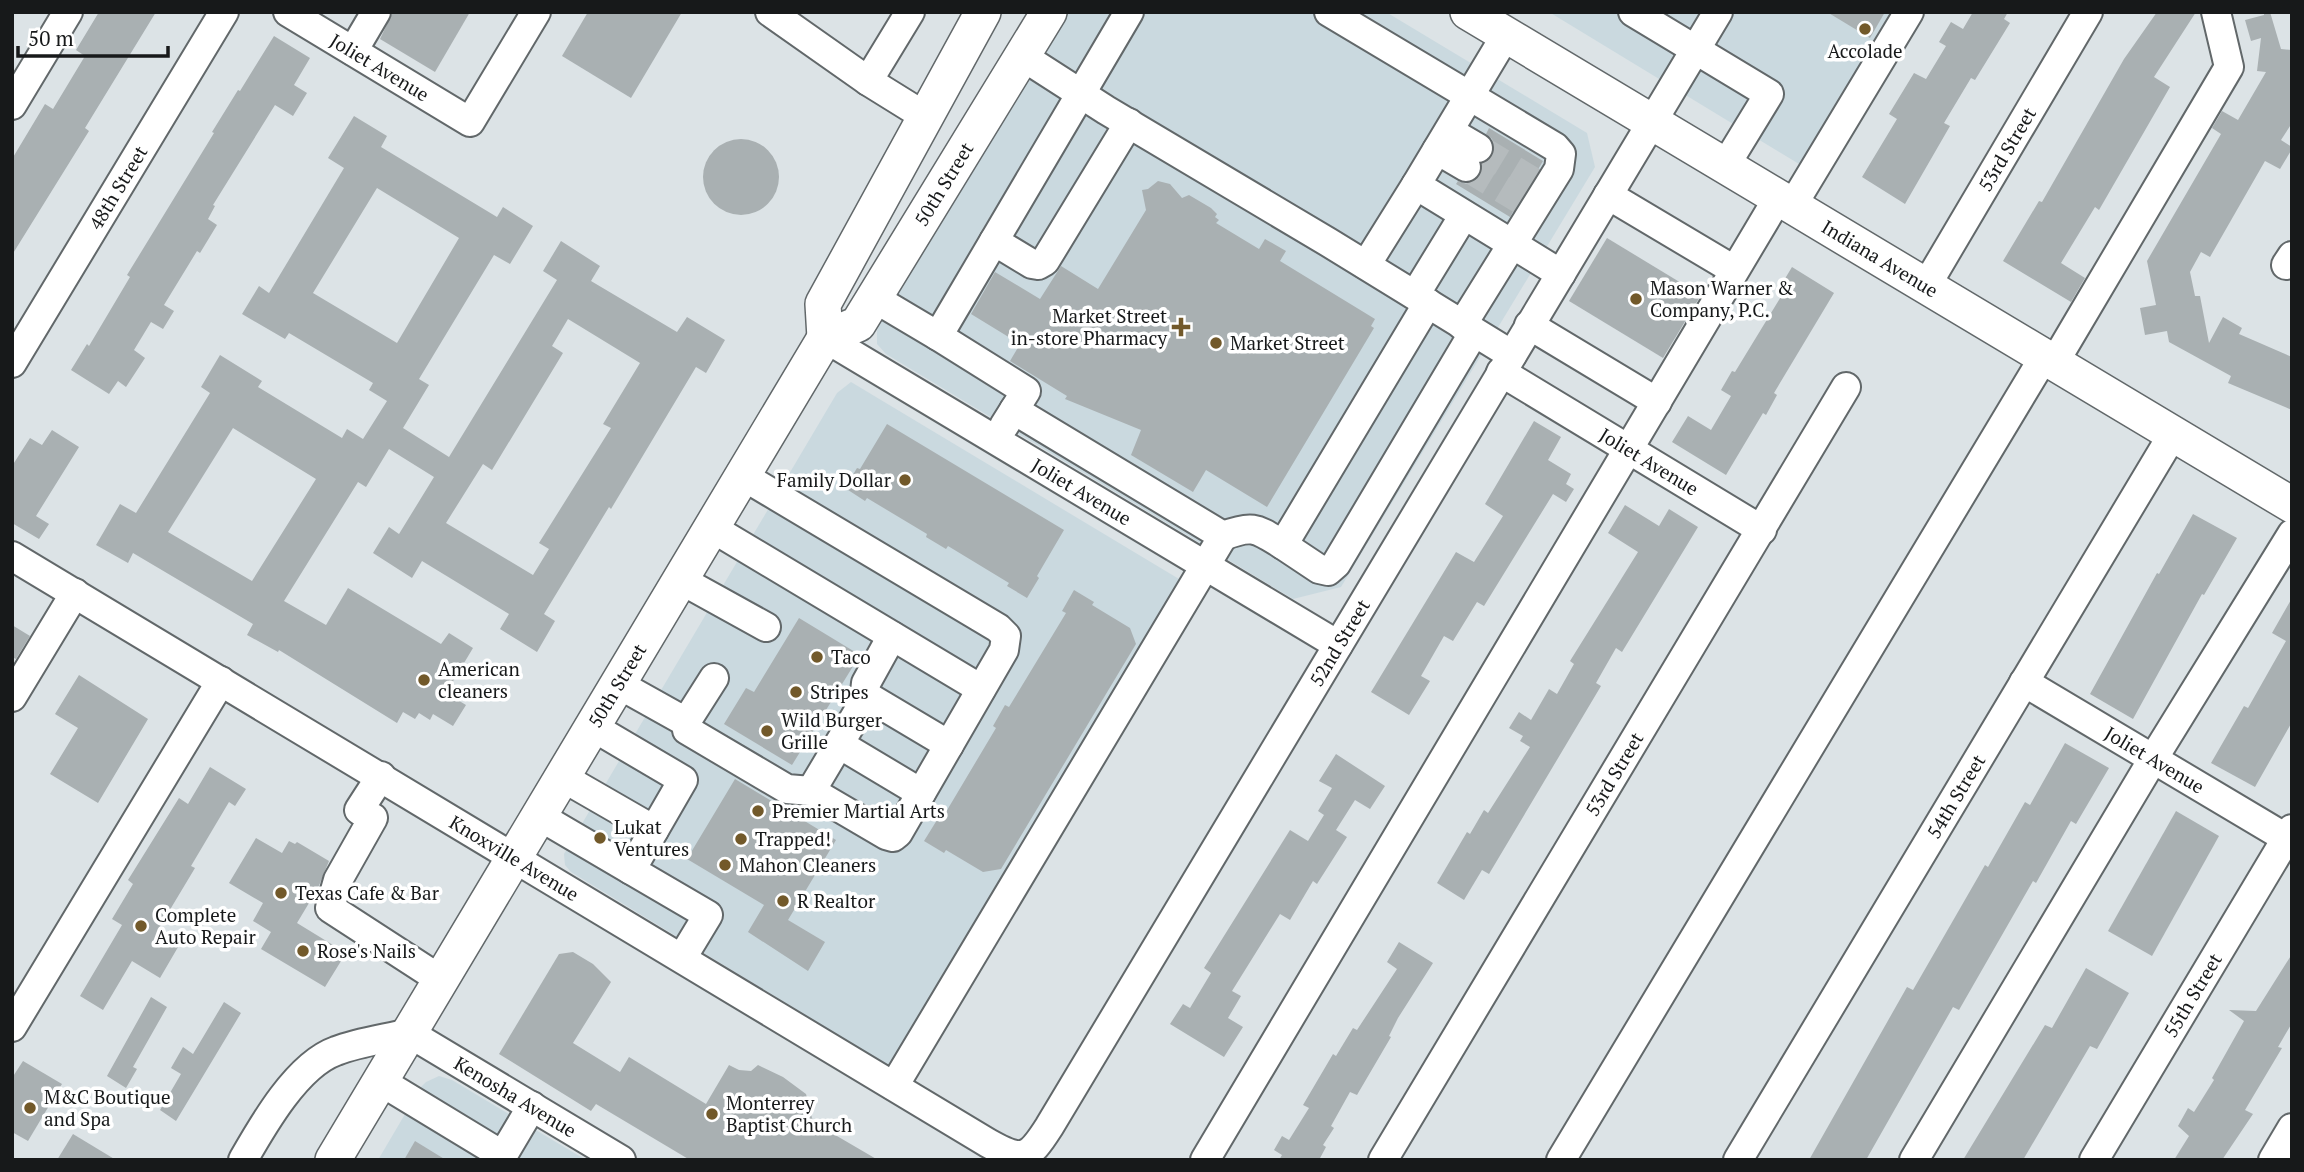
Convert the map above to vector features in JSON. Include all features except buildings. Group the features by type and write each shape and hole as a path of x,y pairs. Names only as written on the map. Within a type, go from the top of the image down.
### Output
{"main road":[{"path":"825,338 823,304 983,12"},
{"name":"50th Street","path":"333,1160 825,338 858,324 1049,12"},
{"name":"Indiana Avenue","path":"1468,12 2292,505"}],"street":[{"path":"12,105 68,12"},
{"name":"48th Street","path":"12,363 224,12"},
{"name":"Joliet Avenue","path":"288,12 470,122 536,12"},
{"path":"353,51 376,12"},
{"path":"769,12 799,24 868,81 926,117"},
{"path":"868,81 910,12"},
{"path":"938,336 1129,12"},
{"path":"894,1086 1223,536 1239,530 1258,529 1319,569 1328,571 1336,565 1468,328 1535,196 1559,169 1561,154 1555,147 1329,12"},
{"path":"1633,12 1769,94 1725,166"},
{"name":"52nd Street","path":"1018,1155 1029,1153 1037,1147 1718,12"},
{"path":"1205,1160 1734,270 1785,202 1909,12"},
{"name":"53rd Street","path":"1926,286 2088,12"},
{"path":"1560,1160 2229,67 2216,12"},
{"path":"1366,265 1506,35"},
{"name":"Joliet Avenue","path":"1022,56 1468,328 1506,364 1629,450 1762,530"},
{"path":"994,241 1032,264 1038,265 1045,261 1129,123"},
{"path":"1443,141 1472,158"},
{"path":"1416,185 1561,274"},
{"path":"1608,195 1734,270"},
{"path":"1283,545 1422,299 1464,215"},
{"path":"874,298 1026,391 995,440"},
{"path":"1529,325 1657,402"},
{"name":"Joliet Avenue","path":"825,338 1338,645"},
{"name":"53rd Street","path":"1383,1160 1846,387"},
{"path":"1013,410 1223,536"},
{"name":"54th Street","path":"1738,1160 2174,434"},
{"path":"714,678 686,722 687,730 787,789 811,791 892,837 898,833 1004,650 1006,636 998,628 743,476"},
{"path":"712,528 981,689"},
{"path":"1913,1160 2153,759 2292,534"},
{"name":"Knoxville Avenue","path":"12,556 988,1143 1009,1155 1018,1155"},
{"path":"681,580 766,627"},
{"path":"12,697 75,593"},
{"path":"811,791 864,702 866,683 892,636"},
{"path":"12,1027 220,681"},
{"name":"Joliet Avenue","path":"2024,682 2153,759 2289,833"},
{"path":"618,684 686,722"},
{"path":"865,695 949,745"},
{"path":"593,727 684,780 631,870"},
{"path":"839,744 921,793"},
{"path":"381,776 359,810 373,818 338,880 330,908 441,980"},
{"path":"562,777 654,830"},
{"path":"539,816 708,915 682,958"},
{"name":"55th Street","path":"2094,1160 2289,833"},
{"path":"243,1160 284,1095 305,1071 334,1051 409,1033"},
{"name":"Kenosha Avenue","path":"409,1033 621,1160"},
{"path":"380,1082 501,1157 532,1106"},
{"path":"2273,1160 2292,1128"}],"shaded area":[{"path":"1069,12 1386,12 1587,133 1595,167 1341,587 1293,599 886,354 877,344 879,323"},
{"path":"1549,12 1906,12 1804,167"},
{"path":"851,382 1184,582 892,1068 571,872 565,865 564,854 837,393"},
{"path":"439,1076 452,1080 586,1160 378,1160 421,1087"}],"tunnel":[{"path":"1478,148 1536,183"},
{"path":"1466,167 1524,202"}],"place":[{"name":"Accolade","path":"1865,29"},
{"name":"Mason Warner & Company, P.C.","path":"1636,299"},
{"name":"Market Street in-store Pharmacy","path":"1181,327"},
{"name":"Market Street","path":"1216,343"},
{"name":"Family Dollar","path":"905,480"},
{"name":"Taco","path":"817,657"},
{"name":"American cleaners","path":"424,680"},
{"name":"Stripes","path":"796,692"},
{"name":"Wild Burger Grille","path":"767,731"},
{"name":"Premier Martial Arts","path":"758,811"},
{"name":"Lukat Ventures","path":"600,838"},
{"name":"Trapped!","path":"741,839"},
{"name":"Mahon Cleaners","path":"725,865"},
{"name":"Texas Cafe & Bar","path":"281,893"},
{"name":"R Realtor","path":"783,901"},
{"name":"Complete Auto Repair","path":"141,926"},
{"name":"Rose's Nails","path":"303,951"},
{"name":"M&C Boutique and Spa","path":"30,1108"},
{"name":"Monterrey Baptist Church","path":"712,1114"}]}
